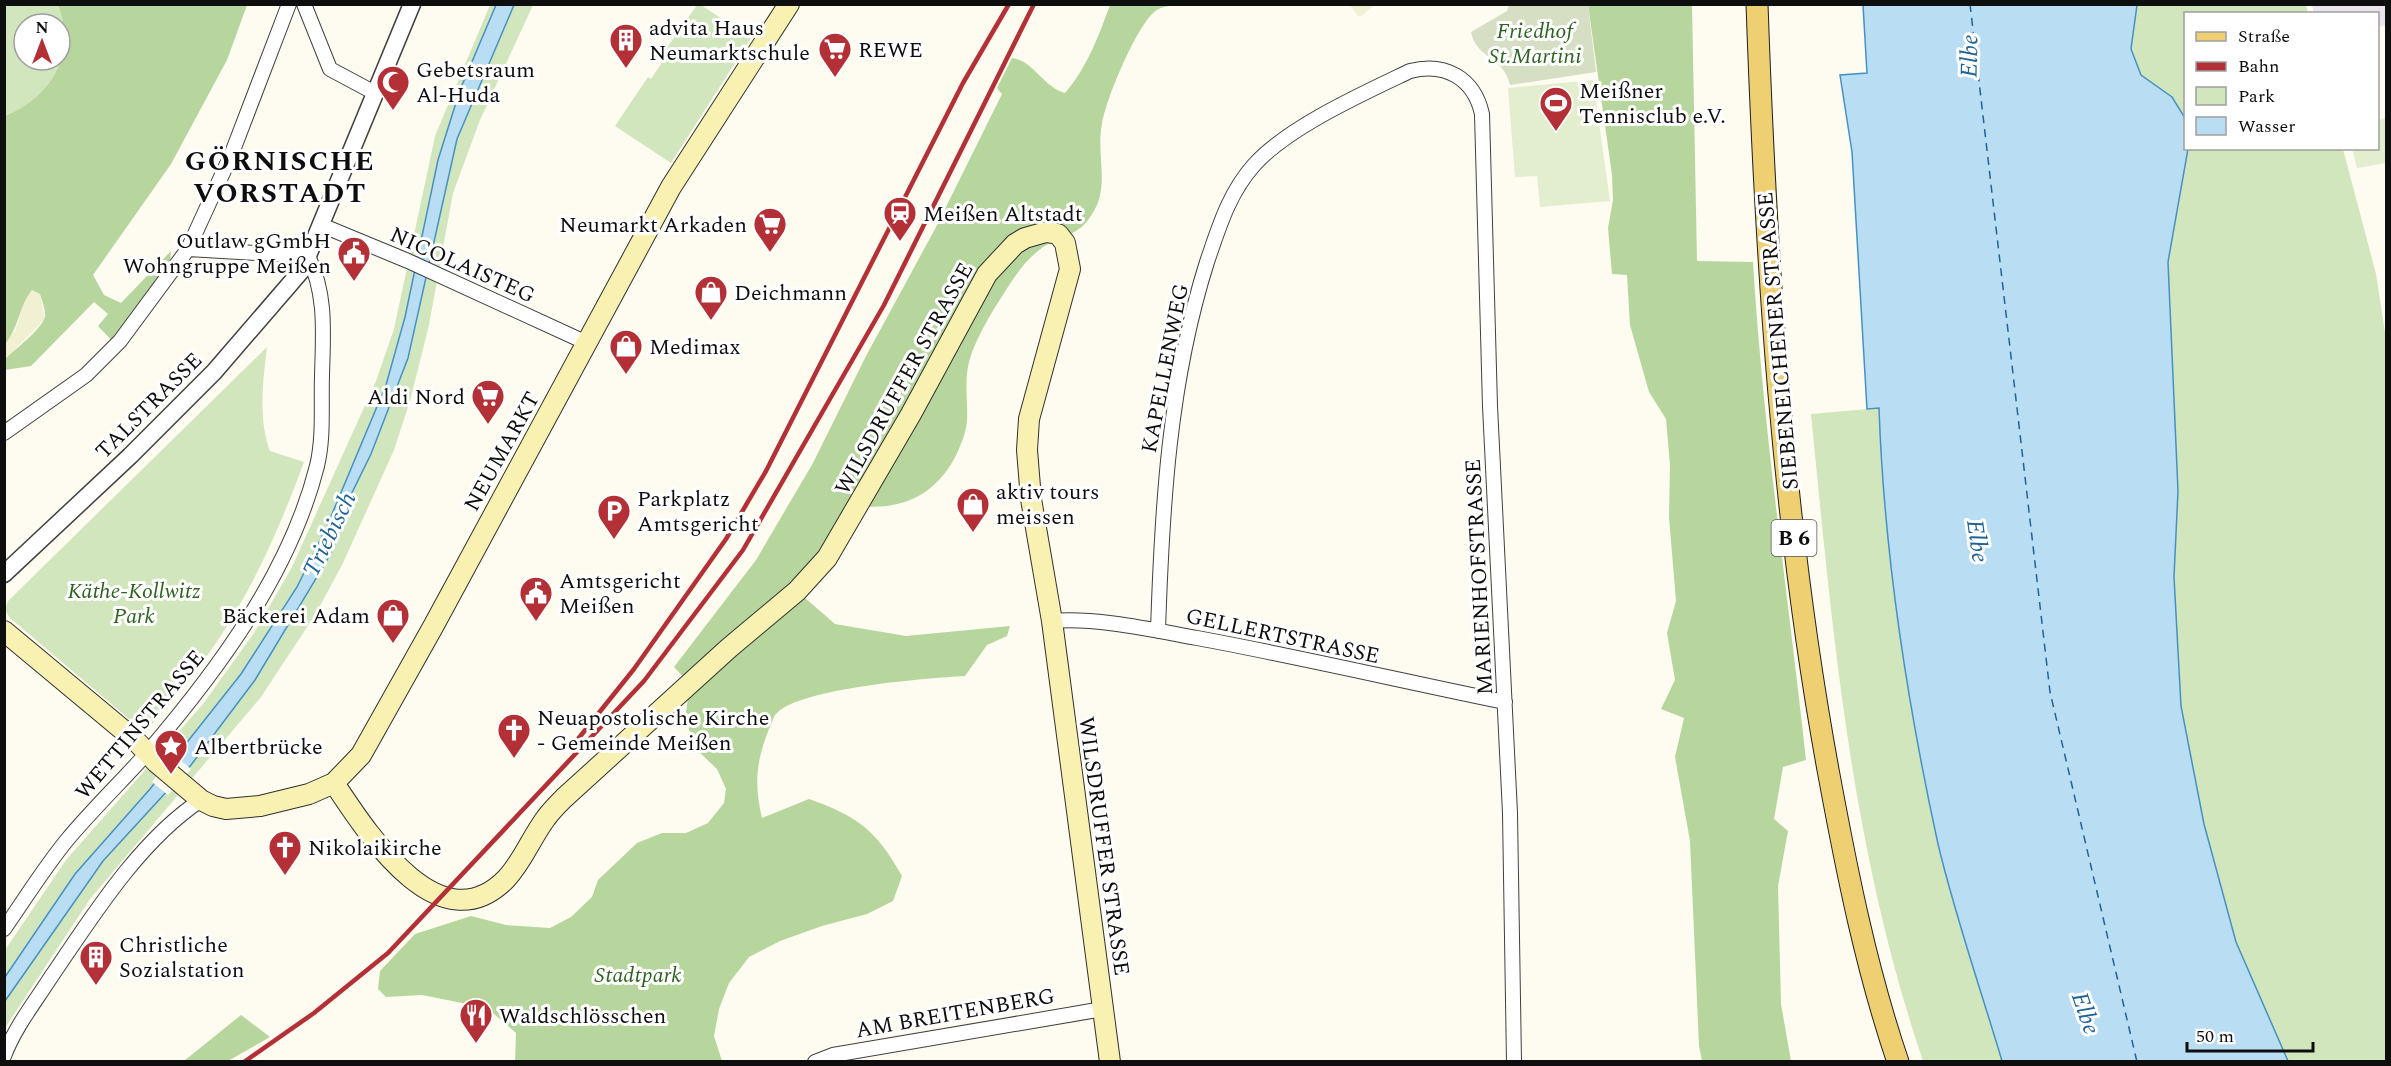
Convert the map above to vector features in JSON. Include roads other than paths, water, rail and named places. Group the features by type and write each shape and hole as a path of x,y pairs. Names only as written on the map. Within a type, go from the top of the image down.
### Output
{"main road":[{"name":"NEUMARKT","path":"194,794 226,809 251,807 309,794 334,783 361,755 670,187 789,4"},
{"name":"SIEBENEICHENER STRASSE","path":"1757,4 1774,338 1788,488 1811,678 1854,911 1898,1062"},
{"name":"WILSDRUFFER STRASSE","path":"334,783 357,818 382,848 428,892 456,899 493,891 519,863 545,819 564,798 729,648 797,591 827,558 911,414 987,274 1015,244 1033,235 1046,232 1058,234 1065,243 1070,269 1029,419 1027,450 1031,499 1052,621 1110,1062"},
{"path":"4,631 194,794"}],"street":[{"path":"4,433 86,375 120,341 188,249 232,153 289,4"},
{"path":"304,4 330,69 375,93"},
{"name":"TALSTRASSE","path":"4,574 130,456 214,372 302,270 412,4"},
{"name":"KAPELLENWEG","path":"1158,631 1165,477 1172,416 1191,315 1229,199 1255,164 1301,128 1410,71 1422,68 1449,70 1461,77 1474,91"},
{"name":"MARIENHOFSTRASSE","path":"1474,91 1482,114 1490,406 1510,813 1514,1062"},
{"name":"NICOLAISTEG","path":"321,225 408,261 586,344"},
{"path":"188,249 308,256"},
{"name":"WETTINSTRASSE","path":"7,926 67,840 152,757 210,675 264,591 299,522 317,465 321,433 323,308 318,276 308,256"},
{"name":"GELLERTSTRASSE","path":"1052,621 1073,619 1158,631 1277,653 1505,702"},
{"path":"4,1056 25,1017 100,906 194,794"},
{"name":"AM BREITENBERG","path":"815,1062 833,1054 1103,1009"}],"water":[{"name":"Triebisch","path":"496,5 514,5 457,139 408,358 371,454 340,517 338,537 326,562 255,680 191,765 103,861 5,1001 5,977 75,874 150,789 241,674 297,587 327,526 386,385 405,317 438,160 460,90"},
{"name":"Elbe","path":"1863,5 2137,5 2131,49 2141,75 2172,97 2184,116 2184,150 2188,150 2168,262 2178,491 2174,577 2181,706 2204,824 2236,942 2288,1061 2002,1061 1952,898 1938,844 1916,736 1899,628 1886,518 1879,408 1867,409 1852,152 1840,75 1867,73"}],"railway":[{"path":"578,739 634,669 726,539 766,471 963,83 1009,4"},
{"path":"244,1062 314,1013 388,953 644,681 743,550 884,305 1034,4"}],"place":[{"name":"advita Haus Neumarktschule","path":"626,69"},
{"name":"REWE","path":"835,78"},
{"name":"Gebetsraum Al-Huda","path":"393,111"},
{"name":"Meißner Tennisclub e.V.","path":"1556,132"},
{"name":"Meißen Altstadt","path":"900,242"},
{"name":"Neumarkt Arkaden","path":"770,253"},
{"name":"Outlaw gGmbH Wohngruppe Meißen","path":"354,282"},
{"name":"Deichmann","path":"711,321"},
{"name":"Medimax","path":"626,375"},
{"name":"Aldi Nord","path":"488,425"},
{"name":"aktiv tours meissen","path":"973,533"},
{"name":"Parkplatz Amtsgericht","path":"614,540"},
{"name":"Amtsgericht Meißen","path":"536,622"},
{"name":"Bäckerei Adam","path":"393,644"},
{"name":"Neuapostolische Kirche - Gemeinde Meißen","path":"514,759"},
{"name":"Albertbrücke","path":"171,775"},
{"name":"Nikolaikirche","path":"285,876"},
{"name":"Christliche Sozialstation","path":"96,986"},
{"name":"Waldschlösschen","path":"476,1044"}],"district":[{"name":"GÖRNISCHE VORSTADT","path":"280,176"}],"park label":[{"name":"Friedhof St.Martini","path":"1535,42"},
{"name":"Käthe-Kollwitz Park","path":"134,602"},
{"name":"Stadtpark","path":"638,974"}]}
